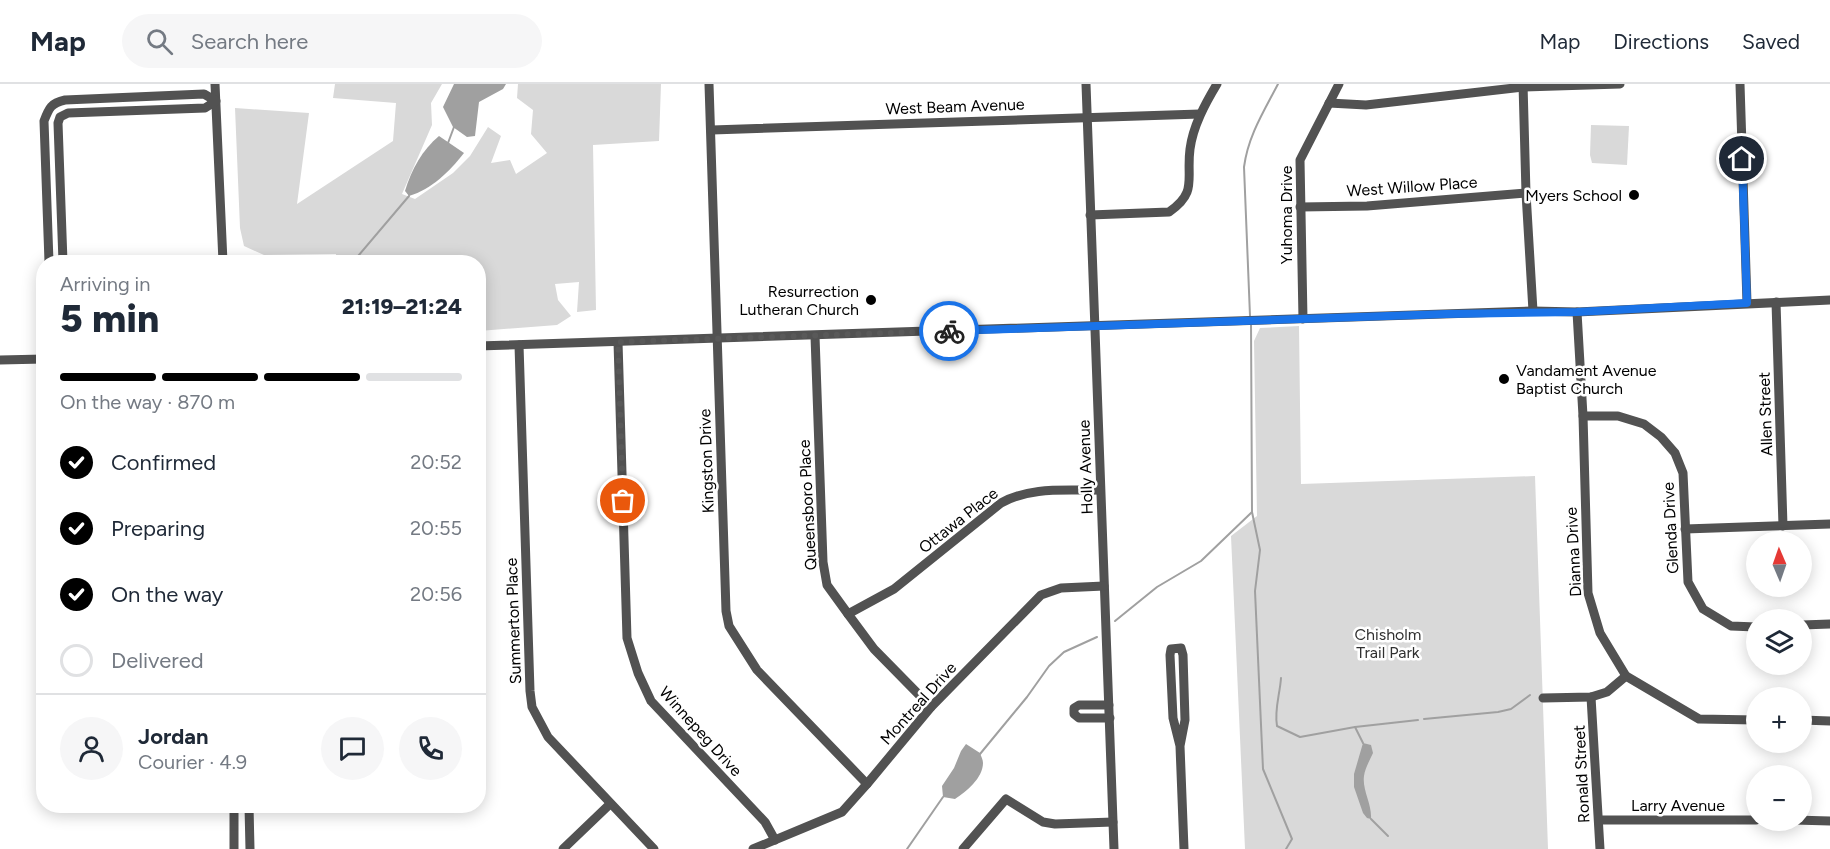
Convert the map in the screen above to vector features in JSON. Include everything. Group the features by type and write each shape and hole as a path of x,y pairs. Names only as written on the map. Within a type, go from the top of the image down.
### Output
{"street":[{"path":"215,84 223,255"},
{"name":"Kingston Drive","path":"709,84 718,338 716,345 726,610 729,626 757,670 867,784"},
{"name":"Holly Avenue","path":"1086,84 1113,849"},
{"path":"1090,215 1169,212 1178,206 1186,196 1190,185 1190,149 1200,114 1216,84"},
{"name":"Yuhoma Drive","path":"1303,319 1300,159 1339,84"},
{"path":"1329,103 1366,105 1523,85 1620,84"},
{"path":"1740,84 1747,303"},
{"path":"1523,85 1533,311"},
{"path":"49,255 44,121 49,107 55,102 65,100 204,94 216,102"},
{"path":"176,95 176,109"},
{"path":"98,98 98,112"},
{"path":"63,255 58,123 60,117 68,113 205,108 216,102"},
{"name":"West Beam Avenue","path":"712,130 1200,114"},
{"name":"West Willow Place","path":"1300,207 1367,206 1526,193"},
{"path":"48,222 62,221"},
{"path":"486,346 1533,311 1577,312 1830,300"},
{"name":"Allen Street","path":"1776,302 1783,526"},
{"name":"Dianna Drive","path":"1577,312 1583,416 1588,593 1600,633 1626,676 1699,719 1746,720"},
{"name":"Queensboro Place","path":"815,336 823,562 827,585 874,649 931,707"},
{"name":"Winnepeg Drive","path":"618,342 627,638 638,673 651,701 765,822 775,840"},
{"name":"Summerton Place","path":"519,345 532,707 548,737 654,849"},
{"path":"0,360 36,359"},
{"name":"Glenda Drive","path":"1583,416 1618,416 1644,424 1661,437 1675,453 1683,473 1688,582 1702,609 1731,626 1746,627"},
{"name":"Ottawa Place","path":"848,614 894,589 1001,503 1012,497 1026,492 1100,490"},
{"path":"1685,529 1830,524"},
{"name":"Montreal Drive","path":"753,849 842,812 931,707 1041,595 1061,588 1104,586"},
{"path":"1812,625 1830,624"},
{"path":"1180,747 1185,720 1184,666 1181,648 1177,648 1171,650 1170,655 1173,718 1180,747 1184,849"},
{"path":"1543,698 1591,697 1607,692 1626,676"},
{"name":"Ronald Street","path":"1591,697 1600,849"},
{"path":"1109,705 1079,705 1074,708 1074,714 1079,718 1110,718"},
{"path":"1812,720 1830,721"},
{"path":"963,849 1006,799 1043,822 1055,824 1113,822"},
{"path":"563,849 610,804"},
{"path":"234,813 234,849"},
{"path":"249,813 250,849"},
{"name":"Larry Avenue","path":"1599,820 1746,820"},
{"path":"1812,820 1830,820"}],"green space":[{"path":"335,84 442,84 431,103 432,125 402,194 415,199 453,173 470,156 488,127 501,136 491,163 510,160 516,174 547,153 531,134 533,110 517,98 518,84 661,84 659,141 593,145 596,310 577,312 579,282 555,284 558,300 571,316 557,325 486,330 486,255 264,255 244,246 240,228 235,108 309,113 297,204 393,141 396,103 333,98"},
{"path":"1591,125 1629,126 1627,165 1592,163"},
{"name":"Chisholm Trail Park","path":"1299,326 1301,484 1535,476 1548,849 1245,849 1231,536 1257,516 1254,341 1260,328"}],"shaded area":[{"path":"454,84 506,84 503,89 479,102 475,136 467,137 453,127 443,107"},
{"path":"439,136 464,153 439,179 409,196 405,191 414,168 428,147"},
{"path":"1363,743 1371,745 1373,753 1364,776 1371,819 1363,813 1354,787 1354,774"},
{"path":"966,744 980,753 983,763 980,774 969,788 955,799 943,797 942,786"}],"waterway":[{"path":"1250,316 1244,167 1253,134 1278,84"},
{"path":"448,143 454,127"},
{"path":"359,255 409,196"},
{"path":"1251,322 1252,512 1260,550 1255,591 1263,769 1292,839 1286,849"},
{"path":"1115,621 1157,587 1201,561 1252,512"},
{"path":"980,754 1027,697 1049,666 1064,652 1097,637"},
{"path":"1281,678 1277,726 1300,737 1355,727 1418,720"},
{"path":"1424,719 1498,712 1511,709 1530,695"},
{"path":"1355,727 1363,743"},
{"path":"907,849 943,797"},
{"path":"1371,819 1388,836"}],"way so far":[{"path":"623,501 618,342 949,331"}],"place":[{"name":"Myers School","path":"1634,195"},
{"name":"Resurrection Lutheran Church","path":"871,300"},
{"name":"Vandament Avenue Baptist Church","path":"1504,379"}],"route":[{"path":"949,331 1533,311 1577,312 1747,303 1742,159"}]}
